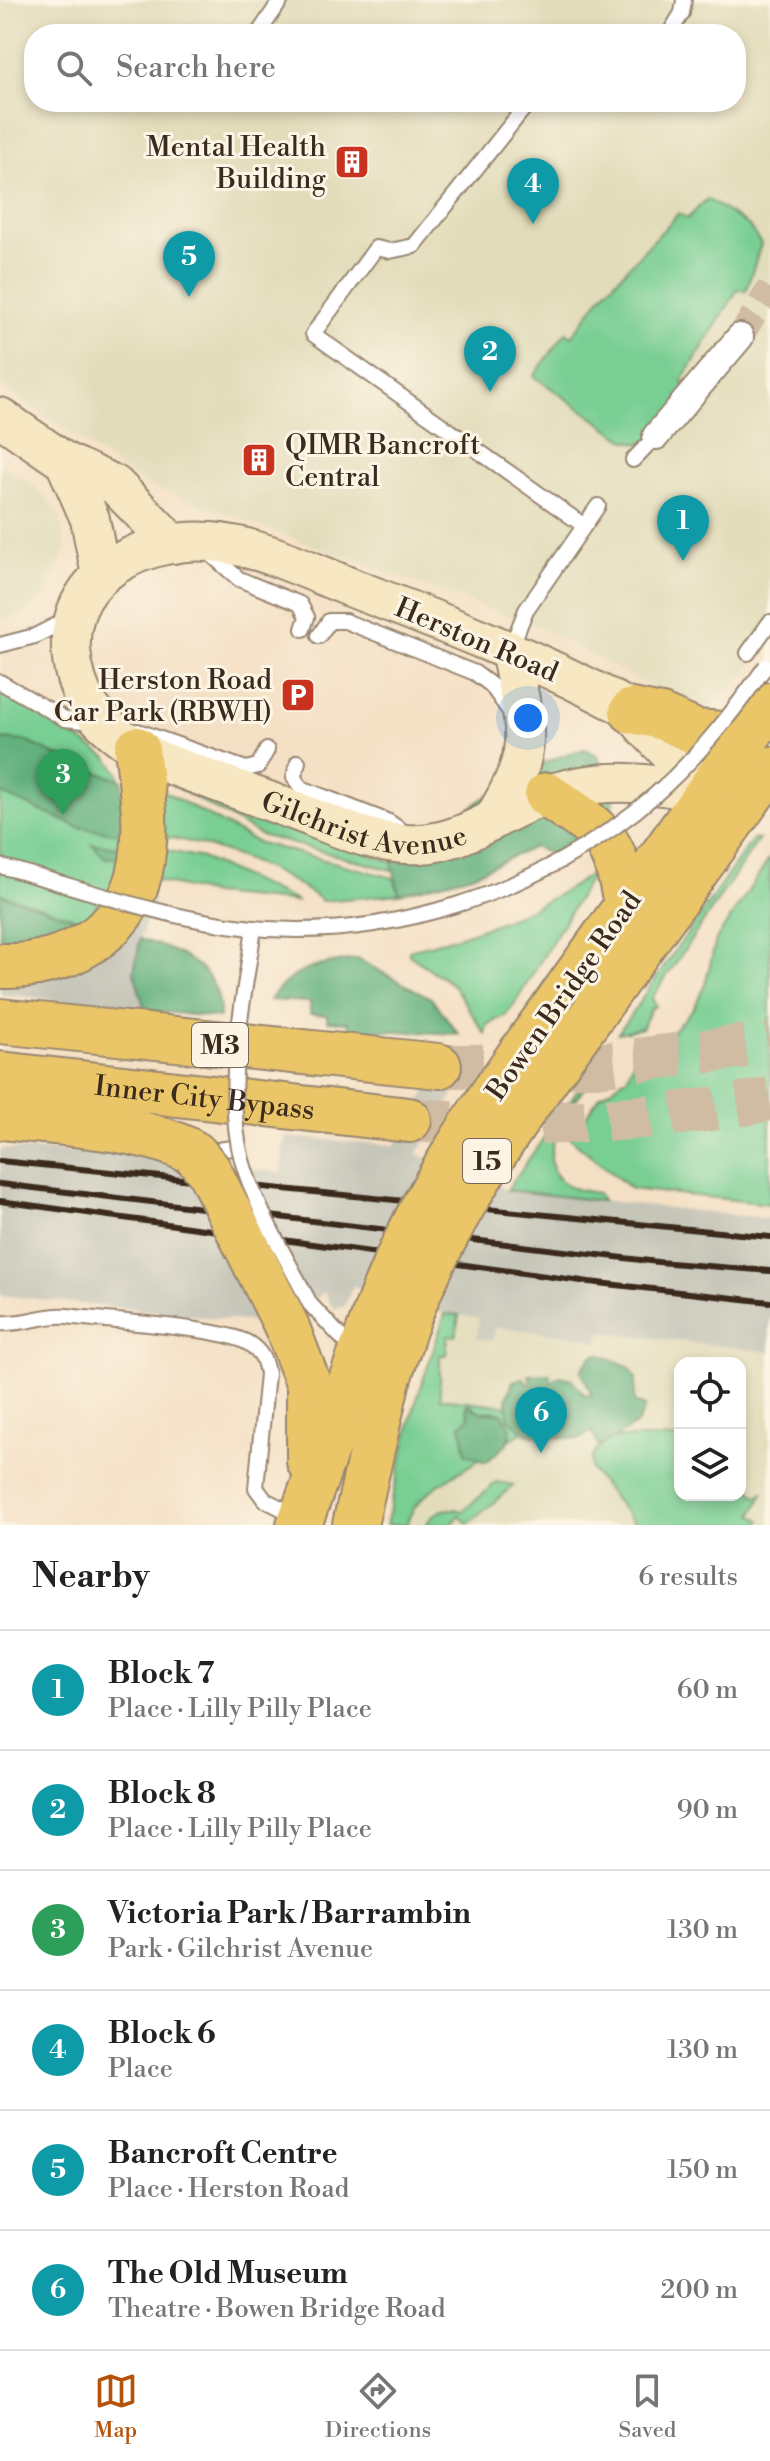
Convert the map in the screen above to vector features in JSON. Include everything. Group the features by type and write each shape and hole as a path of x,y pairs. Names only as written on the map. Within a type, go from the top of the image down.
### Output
{"highway":[{"path":"632,711 661,717 696,732 745,772"},
{"path":"0,966 31,966 64,957 103,933 126,905 139,876 143,848 143,800 121,736"},
{"name":"Bowen Bridge Road","path":"303,1512 373,1370 390,1320 399,1253 443,1169 626,904 745,772"},
{"name":"Bowen Bridge Road","path":"390,1320 434,1256 472,1186 595,1011 745,772"},
{"path":"547,795 591,824 607,840 618,861 626,904"},
{"name":"Inner City Bypass","path":"0,1021 439,1066"},
{"name":"Inner City Bypass","path":"0,1074 409,1120"},
{"path":"0,1117 125,1133 177,1144 195,1154 209,1171 303,1322 308,1378 303,1512"},
{"name":"Bowen Bridge Road","path":"355,1525 373,1370"}],"main road":[{"path":"0,417 65,462 115,485 185,543"},
{"path":"65,462 90,519 101,575"},
{"name":"Herston Road","path":"121,736 86,701 73,668 71,637 75,615 87,591 101,575 128,556 185,543 257,551 510,650 745,772"},
{"path":"492,821 516,782 522,764 523,709 510,650"},
{"name":"Gilchrist Avenue","path":"121,736 160,761 354,833 391,843 422,844 459,837 547,795 613,781 654,783 745,772"}],"street":[{"path":"656,436 740,337"}],"lane":[{"path":"265,24 281,0"},
{"path":"675,24 682,13 684,0"},
{"path":"521,112 414,246 390,251 376,248 313,334 583,525"},
{"path":"633,460 656,436"},
{"path":"510,650 521,618 598,506"},
{"path":"185,543 239,579 300,604 306,613 303,629"},
{"path":"0,645 35,636 75,615"},
{"path":"319,636 329,621 345,621 467,669 501,696 524,737"},
{"path":"748,653 770,622"},
{"path":"0,866 179,915 254,928 304,929 407,917 482,896 554,864 623,820 656,794 715,734 770,660"},
{"name":"Gilchrist Avenue","path":"0,682 65,719 121,736"},
{"path":"121,736 150,734 246,769 258,766 267,750"},
{"path":"298,762 294,777 301,788 389,822 422,844"},
{"path":"254,928 236,1090 239,1147 303,1322 373,1370"},
{"path":"195,1154 239,1147"},
{"path":"0,1323 17,1325 48,1315 67,1316 223,1335 252,1346 264,1358 267,1374 256,1488 270,1503 303,1512"}],"shaded area":[{"path":"0,0 770,0 770,638 742,679 707,709 663,693 545,630 142,483 0,385"},
{"path":"0,463 36,487 60,515 66,548 43,598 19,615 0,619"},
{"path":"155,897 136,951 134,972 145,1010 0,994 0,983"},
{"path":"443,1062 461,1083 417,1154 507,1190 770,1219 770,1352 600,1332 598,1344 584,1337 495,1327 493,1340 477,1339 479,1318 445,1314 353,1286 344,1307 333,1308 324,1292 276,1332 272,1324 0,1295 0,1149 78,1152 80,1136 167,1159 281,1173 285,1137 395,1145"},
{"path":"445,1314 770,1352 770,1525 386,1525 413,1410"}],"green space":[{"path":"707,199 749,226 761,244 746,291 738,289 682,381 692,391 654,447 625,440 534,376 566,332 572,336 604,293 679,213 687,219"},
{"path":"0,692 30,707 108,758 119,774 126,832 115,883 84,921 38,940 0,938"},
{"path":"0,739 26,741 86,769 122,780 124,858 105,858 92,844 120,847 120,834 78,827 0,793"},
{"path":"586,749 598,756 615,798 606,821 550,854 534,847 472,875 399,894 392,862 512,780 538,766"},
{"path":"168,782 392,862 395,871 260,835"},
{"path":"161,790 256,842 394,878 399,894 322,901 287,878 248,860 167,837 165,850 202,858 298,902 212,894 157,881"},
{"path":"753,839 759,839 652,998 656,1006 651,1009 642,1028 618,1033"},
{"path":"770,858 770,1204 631,1189 570,1138 600,1096 627,1077 637,1052 671,1033 694,1008 705,985 716,940"},
{"path":"594,872 514,1005 506,1015 487,1025 485,1034 453,985 409,955 409,950 481,929 529,909"},
{"path":"0,894 84,921 56,936 0,938"},
{"path":"140,939 184,957 206,974 219,1001 220,1018 145,1010 134,972"},
{"path":"357,959 431,998 459,1034 349,1029 348,1022 327,1021 327,1015 310,1014 310,1002 270,1000 297,974 331,963"},
{"path":"609,1060 568,1111 552,1147 551,1164 558,1177 573,1188 598,1193 602,1201 507,1190 596,1064"},
{"path":"445,1314 459,1315 456,1336 448,1335 446,1355 440,1355 440,1398 559,1412 509,1440 511,1436 495,1411 480,1412 470,1404 466,1406 469,1418 461,1425 472,1455 479,1460 426,1494 406,1525 386,1525 413,1411"},
{"path":"599,1354 628,1366 636,1377 634,1402 645,1407 638,1423 599,1447 592,1431 580,1439 537,1436 525,1433 508,1418 507,1398 513,1381 524,1378 527,1384 531,1382 529,1375 550,1374 551,1382 560,1376 572,1379 584,1394 592,1395 581,1370 592,1356"},
{"path":"467,1404 480,1412 502,1413 511,1429 506,1445 486,1462 466,1454 461,1425 469,1418"},
{"path":"616,1438 674,1438 674,1501 746,1501 746,1485 757,1497 764,1491 753,1514 761,1520 759,1525 636,1525 591,1470 592,1459 605,1442"},
{"path":"497,1482 514,1485 468,1524 459,1515 450,1525 426,1525 442,1510 463,1511"}],"tunnel":[{"path":"740,337 770,288"},
{"path":"439,1066 597,1065 770,1043"},
{"path":"409,1120 499,1123 590,1121 681,1113 770,1099"}],"railway":[{"path":"0,1161 770,1237"},
{"path":"0,1184 658,1262 770,1271"},
{"path":"0,1201 589,1282 770,1302"}],"place":[{"name":"Mental Health Building","path":"352,162"},
{"name":"Block 6","path":"533,224"},
{"name":"Bancroft Centre","path":"189,297"},
{"name":"Block 8","path":"490,392"},
{"name":"QIMR Bancroft Central","path":"259,460"},
{"name":"Block 7","path":"683,561"},
{"name":"Herston Road Car Park (RBWH)","path":"298,695"},
{"name":"Victoria Park / Barrambin","path":"63,815"},
{"name":"The Old Museum","path":"541,1453"}]}
